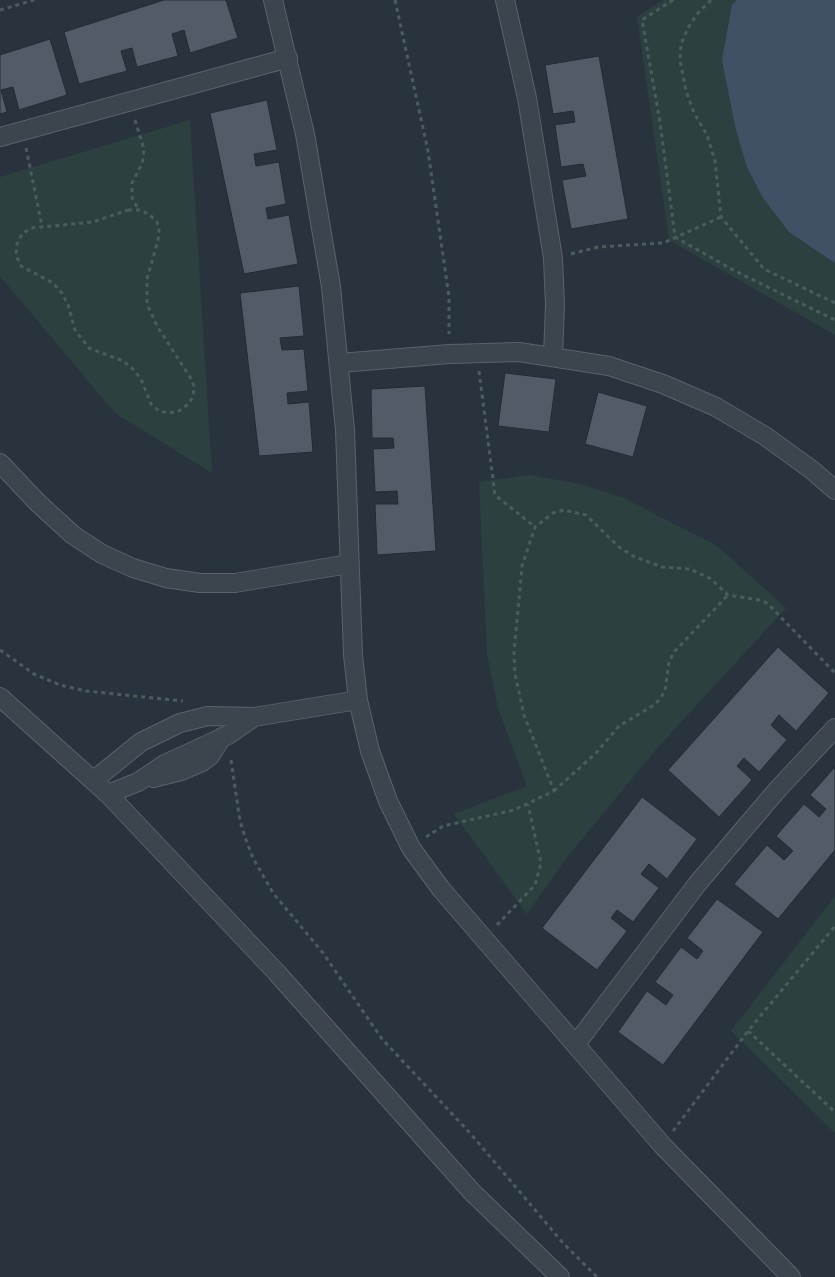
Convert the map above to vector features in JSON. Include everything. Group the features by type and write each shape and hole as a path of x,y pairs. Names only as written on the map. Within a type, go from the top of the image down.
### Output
{"street":[{"path":"273,0 288,58 320,210 340,363 349,497 352,655 358,700 370,751 385,792 412,848 441,889 663,1146 791,1277"},
{"path":"505,0 527,98 553,258 555,305 553,356"},
{"path":"0,137 288,58"},
{"path":"340,363 449,354 519,352 609,366 664,384 716,407 765,436 812,470 835,490"},
{"path":"0,463 38,503 73,535 102,554 133,568 166,578 200,583 235,583 349,564"},
{"path":"0,697 108,794 277,973 472,1192 560,1277"},
{"path":"94,780 141,742 180,723 208,716 254,717 358,700"},
{"path":"208,716 217,722 225,736"},
{"path":"108,794 138,782 165,764 225,736 254,717"},
{"path":"576,1044 698,883 778,789 835,728"}],"path":[{"path":"0,10 34,0"},
{"path":"395,0 428,151 449,297 449,354"},
{"path":"673,0 642,20 660,122 675,237"},
{"path":"711,0 697,14 688,28 681,44 680,60 686,91 694,113 707,136 715,161 721,217 764,269 835,303"},
{"path":"129,101 144,149 142,164 132,183 131,190 139,210"},
{"path":"22,130 42,226"},
{"path":"128,210 139,210 149,214 157,222 159,230 147,279 147,304 157,326 194,386 193,396 187,405 179,411 169,413 160,411 151,404 141,379 133,369 122,361 89,348 75,330 68,305 62,294 53,283 21,266 16,255 17,244 22,234 31,228 80,224 128,210"},
{"path":"553,258 598,247 663,243 721,217"},
{"path":"675,237 735,271 835,320"},
{"path":"477,353 494,496 535,527"},
{"path":"554,791 524,715 515,674 515,632 522,566 535,527 553,513 564,510 576,511 595,521 619,547 632,556 662,567 701,573 728,595 759,600 774,609 835,672"},
{"path":"412,848 443,826 528,805 554,791 596,753 619,726 654,705 660,699 664,691 669,662 674,652 728,595"},
{"path":"0,650 34,674 60,685 86,691 192,702"},
{"path":"225,736 243,830 253,858 273,893 323,953 382,1039 470,1133 562,1243 598,1277"},
{"path":"484,938 535,885 541,863 528,805"},
{"path":"663,1146 748,1030 835,926"},
{"path":"748,1030 835,1112"}],"green space":[{"path":"663,0 835,0 835,335 669,240 637,17"},
{"path":"190,120 212,473 115,413 0,276 0,177"},
{"path":"529,475 581,484 624,498 717,546 786,608 658,747 568,856 527,914 454,814 527,786 498,708 487,654 479,482"},
{"path":"835,896 835,1133 731,1031"}],"water":[{"path":"737,0 835,0 835,263 789,232 763,198 747,167 736,130 722,60 732,5"}],"building":[{"path":"164,0 226,0 238,38 190,53 184,30 172,34 178,56 137,67 132,48 121,51 127,71 79,84 64,32"},
{"path":"50,39 67,95 19,110 13,87 1,90 7,112 0,114 0,55"},
{"path":"599,56 628,219 571,229 562,180 586,176 583,164 561,167 555,125 575,122 573,111 553,114 545,65"},
{"path":"267,100 277,150 254,154 256,166 279,162 286,204 266,208 268,219 289,215 298,264 244,274 210,113"},
{"path":"299,286 304,336 280,338 282,350 304,349 308,391 287,393 288,404 309,402 313,452 259,456 240,293"},
{"path":"505,373 556,379 549,432 498,426"},
{"path":"425,386 436,551 377,555 375,504 398,504 397,491 375,492 373,449 394,448 393,438 372,438 371,389"},
{"path":"598,392 647,406 633,457 585,444"},
{"path":"778,647 829,693 796,731 779,715 771,725 787,740 759,772 744,758 737,766 752,780 719,817 668,770"},
{"path":"835,767 835,850 778,919 734,884 767,845 784,860 793,851 776,836 804,804 819,817 826,809 810,795"},
{"path":"642,797 697,839 667,879 649,864 641,874 659,888 633,922 617,910 611,918 627,931 597,970 542,928"},
{"path":"717,899 763,932 663,1065 618,1032 647,991 666,1005 673,995 655,982 681,947 697,959 703,951 687,938"}]}
